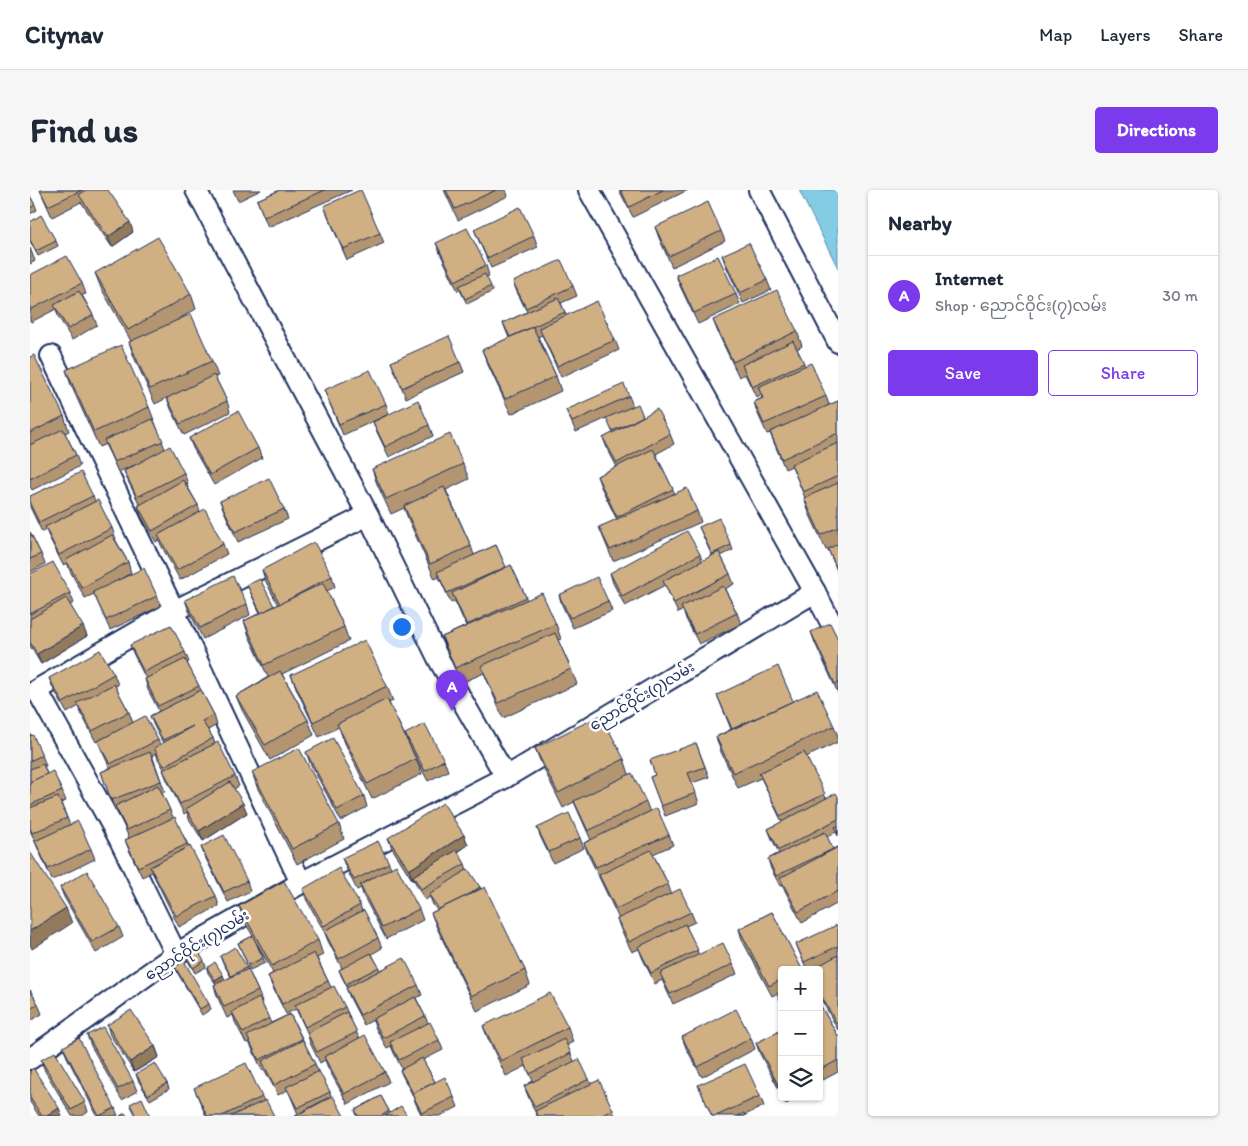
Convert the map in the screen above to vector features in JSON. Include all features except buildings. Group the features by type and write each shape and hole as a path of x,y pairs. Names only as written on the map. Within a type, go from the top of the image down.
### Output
{"street":[{"path":"196,190 368,515 439,660 506,777"},
{"path":"589,190 838,636"},
{"path":"759,190 838,342"},
{"path":"51,356 174,611 301,883"},
{"path":"176,954 119,838 34,682 368,515"},
{"name":"ညောင်ဝိုင်း(၇)လမ်း","path":"30,1059 176,954 301,883 506,777 815,592"}],"water":[{"path":"799,190 838,190 838,268"}],"place":[{"name":"Internet","path":"452,711"}]}
